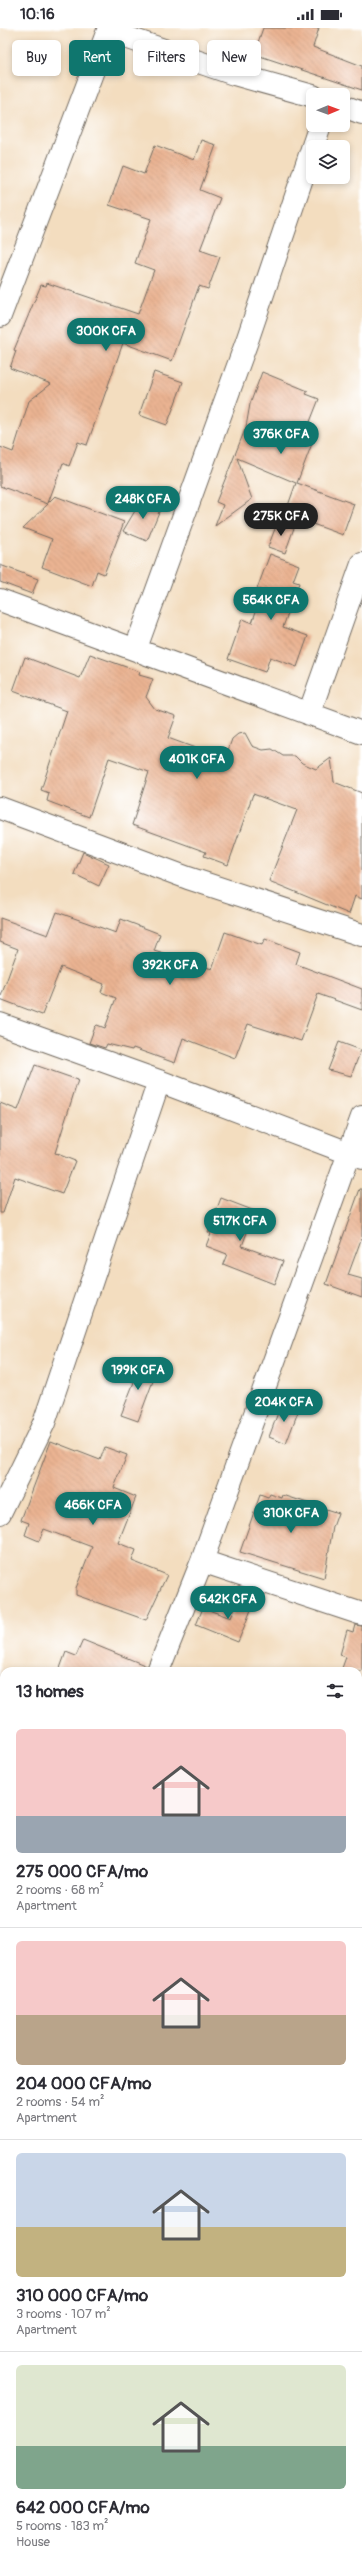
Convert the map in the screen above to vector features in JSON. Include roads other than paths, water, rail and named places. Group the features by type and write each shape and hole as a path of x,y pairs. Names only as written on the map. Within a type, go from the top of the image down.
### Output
{"street":[{"path":"0,316 4,292 108,29 234,74 306,94"},
{"path":"350,109 362,113"},
{"path":"136,648 247,341 318,132"},
{"path":"308,714 362,564"},
{"path":"0,600 136,648 308,714 362,733"},
{"path":"0,808 188,878 362,935"},
{"path":"0,1024 159,1081 356,1156"},
{"path":"0,1513 44,1423 159,1081"},
{"path":"160,1667 202,1561 356,1156 362,1118"},
{"path":"202,1561 362,1614"}]}
